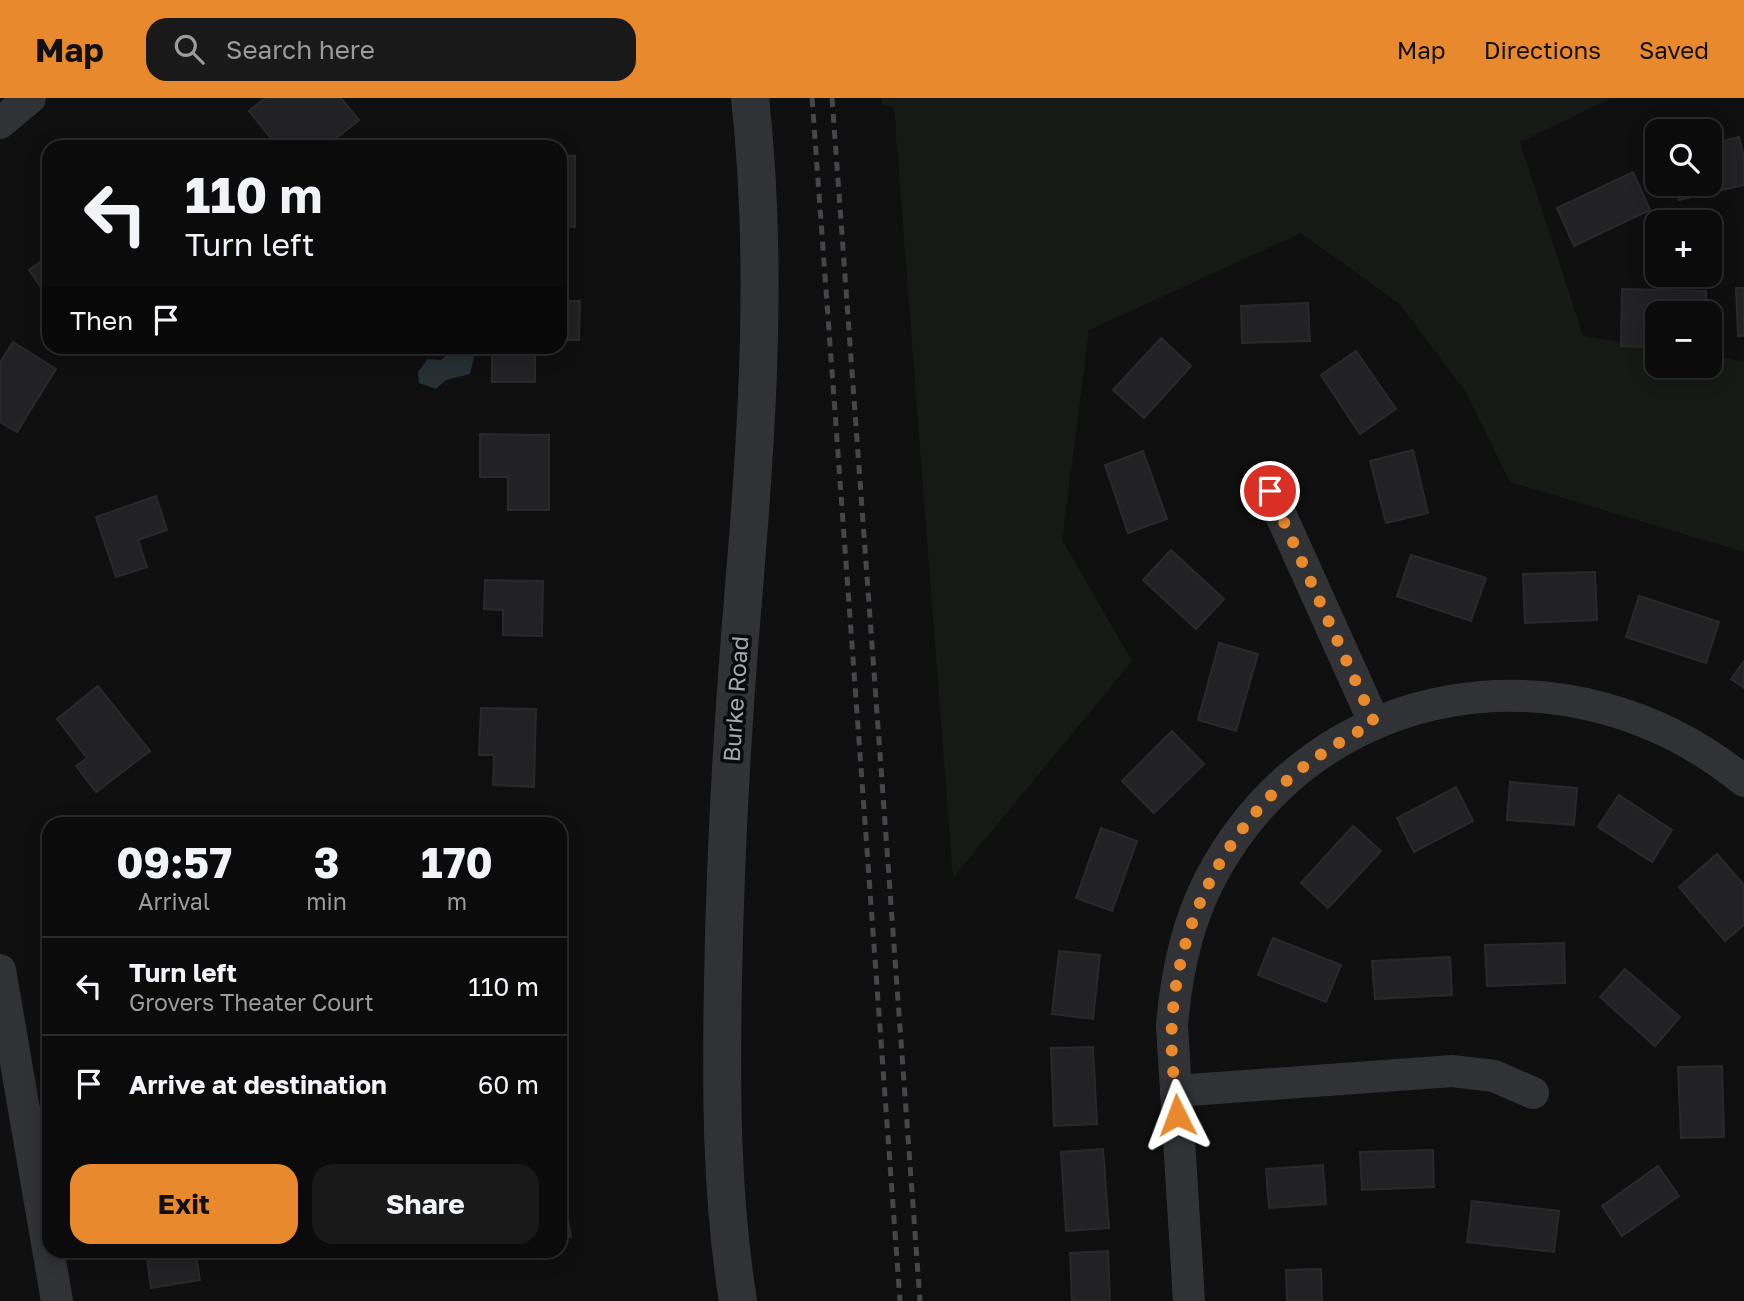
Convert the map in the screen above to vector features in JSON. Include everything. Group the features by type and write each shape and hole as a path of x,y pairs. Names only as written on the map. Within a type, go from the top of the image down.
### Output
{"street":[{"path":"0,123 30,98"},
{"name":"Burke Road","path":"738,1301 724,1177 721,1064 725,857 740,636 753,504 760,356 761,264 750,98"},
{"path":"1270,491 1374,722"},
{"path":"1189,1301 1171,1026 1175,984 1189,930 1211,877 1240,830 1274,793 1313,760 1374,722 1425,706 1495,696 1536,696 1581,701 1655,725 1692,744 1744,782"},
{"path":"0,970 4,1007 42,1218"},
{"path":"1176,1091 1452,1071 1494,1076 1533,1093"},
{"path":"49,1258 57,1301"}],"shaded area":[{"path":"882,98 1612,98 1520,142 1583,336 1645,346 1645,378 1722,378 1722,358 1744,361 1744,552 1510,482 1466,392 1400,304 1301,233 1089,330 1062,540 1132,661 953,878 894,107 882,104"},
{"path":"448,354 471,354 474,357 470,374 446,380 436,389 419,383 418,372 428,359 441,360"}],"building":[{"path":"265,98 341,98 359,120 334,140 272,140 249,111"},
{"path":"1739,137 1744,157 1744,185 1722,190 1722,141"},
{"path":"567,155 575,156 575,227 567,226"},
{"path":"1633,172 1650,210 1645,210 1645,212 1574,246 1557,208"},
{"path":"1678,196 1696,196 1679,200"},
{"path":"42,261 42,289 29,270"},
{"path":"1736,288 1744,288 1744,336 1738,336"},
{"path":"1622,289 1706,291 1706,301 1645,301 1645,347 1621,346"},
{"path":"567,301 580,301 579,340 567,340"},
{"path":"1308,303 1310,341 1242,343 1241,306"},
{"path":"1161,338 1191,366 1144,418 1113,390"},
{"path":"13,342 56,369 17,432 0,422 0,363"},
{"path":"1356,351 1396,409 1360,434 1321,375"},
{"path":"492,354 535,354 535,382 492,382"},
{"path":"480,434 549,435 549,510 508,510 508,477 480,477"},
{"path":"1413,450 1428,513 1386,523 1370,461"},
{"path":"1143,451 1167,519 1128,533 1105,465"},
{"path":"156,496 167,530 138,540 147,567 116,577 96,517"},
{"path":"1171,550 1224,599 1196,629 1143,580"},
{"path":"1411,555 1486,578 1471,621 1397,596"},
{"path":"1595,572 1597,620 1525,623 1523,574"},
{"path":"485,580 543,581 542,636 503,635 503,610 484,609"},
{"path":"1639,596 1719,622 1706,663 1626,637"},
{"path":"1219,643 1258,654 1236,731 1198,720"},
{"path":"1744,661 1744,688 1731,679"},
{"path":"98,686 150,751 96,792 76,766 87,758 57,719"},
{"path":"481,708 536,709 534,787 493,785 494,755 479,755"},
{"path":"1172,731 1204,764 1154,813 1122,781"},
{"path":"1510,782 1577,788 1574,825 1507,820"},
{"path":"1456,787 1473,821 1414,852 1397,818"},
{"path":"1619,795 1672,830 1652,862 1598,827"},
{"path":"1353,826 1381,851 1328,908 1301,883"},
{"path":"1101,828 1137,841 1112,911 1076,898"},
{"path":"1717,854 1744,885 1744,925 1725,941 1679,887"},
{"path":"1273,938 1341,965 1326,1002 1258,975"},
{"path":"1564,943 1565,983 1487,986 1485,945"},
{"path":"1059,951 1100,955 1093,1019 1052,1014"},
{"path":"1450,957 1452,995 1375,999 1372,961"},
{"path":"1625,969 1680,1017 1655,1046 1600,997"},
{"path":"1093,1047 1097,1124 1054,1126 1051,1048"},
{"path":"1722,1066 1724,1137 1681,1138 1678,1067"},
{"path":"1103,1149 1109,1228 1066,1231 1061,1152"},
{"path":"1433,1150 1434,1187 1362,1190 1360,1152"},
{"path":"1323,1165 1326,1204 1269,1208 1266,1169"},
{"path":"1658,1166 1679,1196 1622,1236 1602,1206"},
{"path":"1472,1201 1559,1211 1554,1252 1467,1242"},
{"path":"567,1212 571,1237 567,1238"},
{"path":"1108,1251 1110,1301 1072,1301 1070,1253"},
{"path":"147,1258 196,1258 200,1280 151,1288"},
{"path":"1321,1269 1322,1301 1287,1301 1286,1270"}],"railway":[{"path":"812,98 900,1301"},
{"path":"832,98 920,1301"}],"route":[{"path":"1177,1115 1171,1026 1175,984 1189,930 1211,877 1240,830 1274,793 1313,760 1374,722 1270,491"}]}
